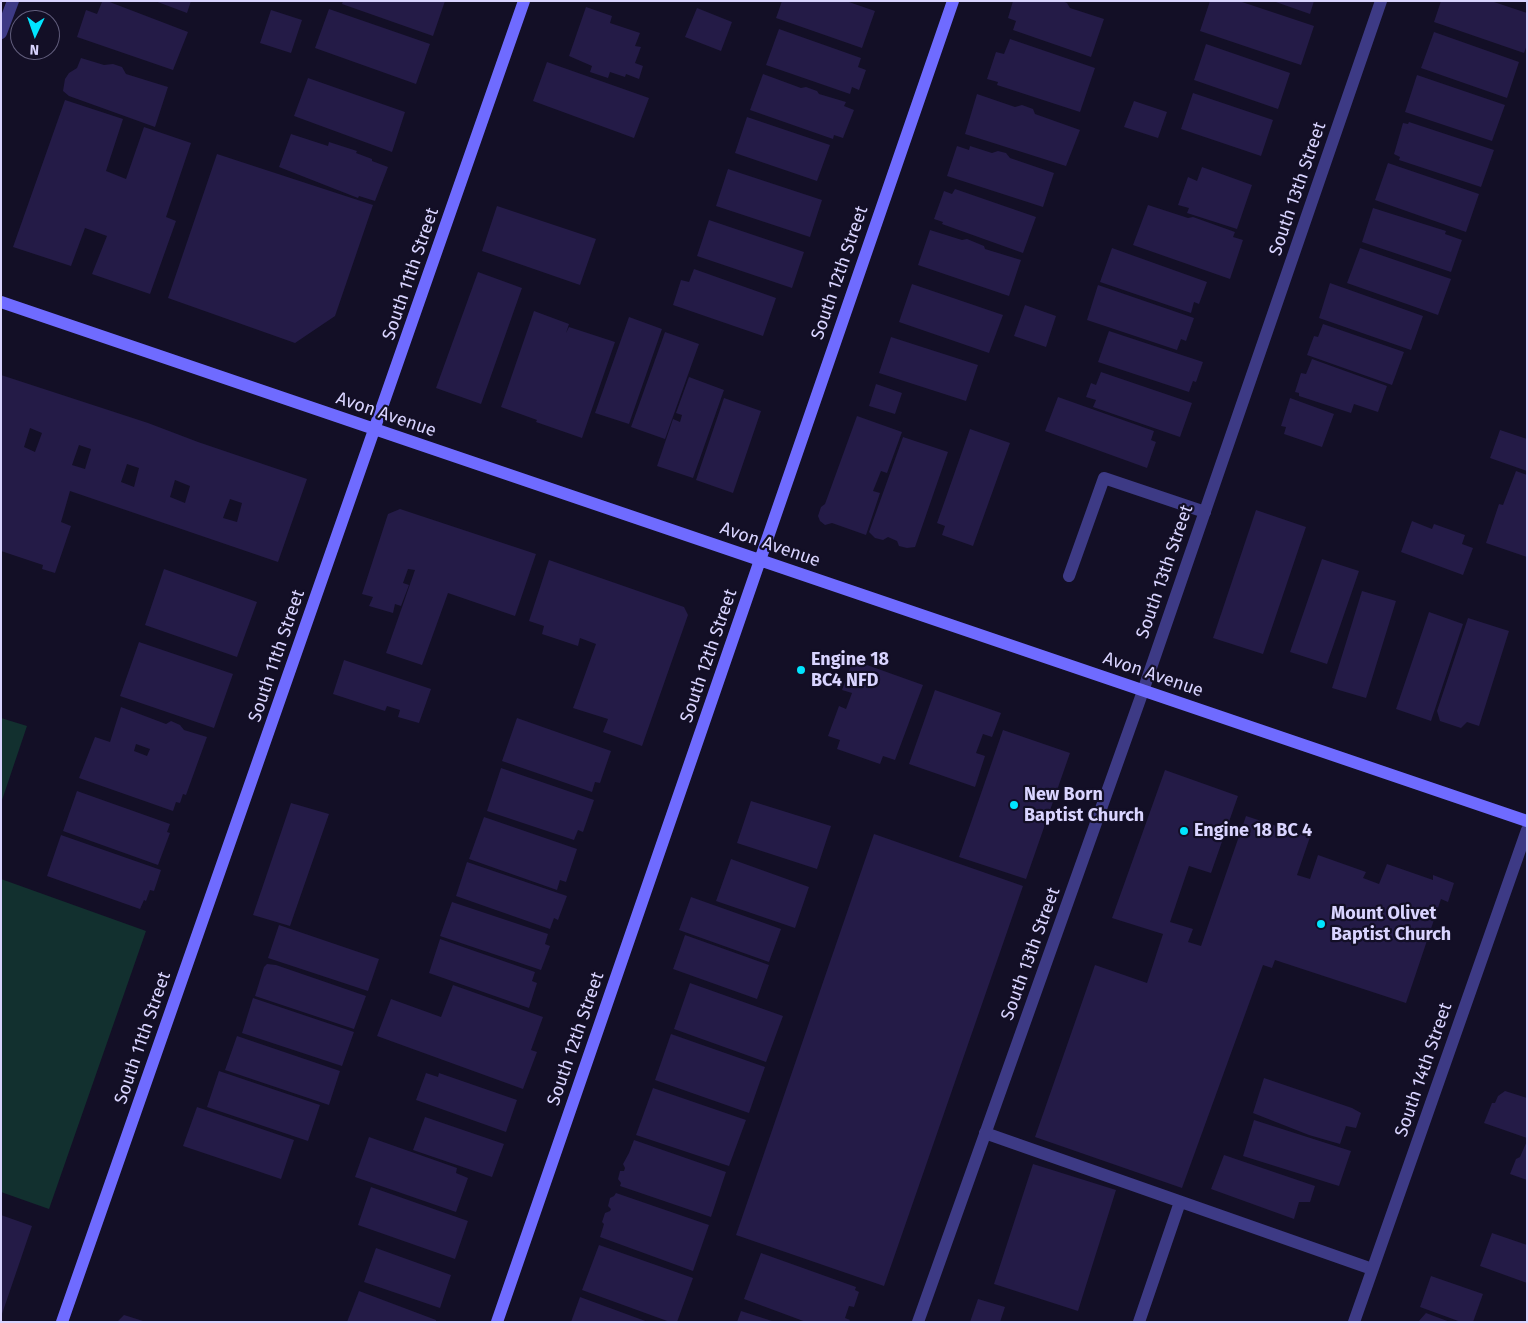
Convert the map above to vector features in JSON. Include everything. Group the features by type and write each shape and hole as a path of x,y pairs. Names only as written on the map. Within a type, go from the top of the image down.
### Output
{"street":[{"path":"1,33 12,1"},
{"name":"South 11th Street","path":"62,1322 524,1"},
{"name":"South 12th Street","path":"497,1322 953,1"},
{"name":"South 13th Street","path":"918,1322 1143,691 1381,1"},
{"name":"Avon Avenue","path":"1,302 1527,821"},
{"path":"1069,576 1104,478 1205,512"},
{"name":"South 14th Street","path":"1354,1322 1527,830"},
{"path":"985,1133 1372,1269"},
{"path":"1140,1322 1180,1202"}],"green space":[{"path":"1,718 27,726 1,803"},
{"path":"1,879 146,931 49,1209 1,1192"}],"building":[{"path":"107,1 188,32 173,70 77,37 86,10 97,14 102,2"},
{"path":"155,1 191,1 187,13"},
{"path":"343,1 445,1 433,36 342,4"},
{"path":"782,1 846,1 875,11 862,48 776,18"},
{"path":"1013,1 1062,1 1067,3 1070,8 1104,19 1091,57 1013,30 1016,21 1008,18"},
{"path":"1210,1 1239,1 1314,26 1301,65 1200,31"},
{"path":"1273,1 1314,1 1310,14"},
{"path":"1441,1 1491,1 1527,13 1527,45 1524,53 1434,22"},
{"path":"586,7 612,16 610,23 640,33 635,46 641,47 635,63 643,66 639,79 626,74 625,77 610,72 608,78 590,72 592,66 569,56"},
{"path":"697,8 732,22 721,51 685,37"},
{"path":"329,9 430,44 416,84 315,48"},
{"path":"271,10 302,20 291,53 260,43"},
{"path":"779,29 861,58 858,67 866,70 859,90 852,87 850,94 766,65"},
{"path":"1434,32 1519,62 1507,98 1421,68"},
{"path":"1010,39 1095,68 1080,112 997,85 998,82 987,79 996,52 1004,54"},
{"path":"1206,44 1290,73 1278,109 1194,80"},
{"path":"81,58 104,65 113,64 122,67 126,74 168,87 155,127 69,96 63,91 65,79 69,73 77,68"},
{"path":"547,62 649,98 634,138 533,101"},
{"path":"763,74 846,102 844,106 854,110 843,138 834,135 833,139 750,110"},
{"path":"1417,75 1505,105 1492,141 1405,112"},
{"path":"308,78 405,112 392,152 294,116"},
{"path":"1193,93 1273,120 1261,156 1181,129"},
{"path":"977,94 1015,107 1022,105 1033,109 1035,114 1080,130 1066,166 965,134"},
{"path":"65,100 123,119 106,171 126,179 144,127 191,143 166,217 176,221 150,294 92,274 107,236 85,228 71,266 13,247"},
{"path":"1134,101 1167,112 1158,138 1124,127"},
{"path":"747,117 830,145 817,181 735,153"},
{"path":"1409,122 1494,150 1481,187 1399,160 1400,157 1394,154 1403,123 1408,124"},
{"path":"291,134 328,146 329,142 357,151 356,153 388,167 375,201 359,196 358,198 279,167"},
{"path":"957,146 969,150 970,146 992,153 998,151 1006,153 1010,158 1054,173 1043,207 947,176"},
{"path":"217,154 373,205 335,316 295,343 168,298"},
{"path":"1388,163 1479,194 1466,232 1375,200"},
{"path":"1202,167 1252,185 1237,229 1187,213 1189,208 1178,205 1188,177 1197,181"},
{"path":"728,169 822,200 810,237 716,206"},
{"path":"955,189 1036,217 1023,253 942,224 943,222 934,219 944,191 952,194"},
{"path":"1148,205 1188,218 1193,217 1235,232 1233,237 1243,240 1230,279 1133,245"},
{"path":"497,206 596,239 580,285 482,251"},
{"path":"1373,208 1446,231 1445,234 1462,240 1451,272 1362,242"},
{"path":"709,220 804,252 792,288 697,256"},
{"path":"930,230 962,240 967,239 984,246 985,249 1021,260 1009,296 918,265"},
{"path":"1112,248 1207,282 1199,304 1194,302 1191,313 1100,282"},
{"path":"1360,248 1451,279 1438,315 1347,283"},
{"path":"694,269 776,298 763,336 673,305 681,280 689,282"},
{"path":"478,272 522,288 481,404 436,388"},
{"path":"1330,283 1423,316 1411,350 1319,318"},
{"path":"912,284 1003,315 989,353 899,322"},
{"path":"1098,285 1194,318 1186,341 1181,339 1177,350 1087,320"},
{"path":"1025,305 1056,316 1046,347 1014,336"},
{"path":"534,311 569,324 566,333 569,327 615,342 582,438 501,407"},
{"path":"629,317 662,329 629,424 595,413"},
{"path":"1323,324 1404,352 1392,385 1307,355 1314,336 1318,337"},
{"path":"1109,331 1203,362 1196,382 1193,381 1189,392 1098,362"},
{"path":"665,332 699,344 665,439 631,427"},
{"path":"891,337 978,365 966,401 879,373"},
{"path":"1312,359 1387,386 1378,412 1354,404 1351,413 1299,396 1299,393 1295,392 1301,373 1306,374"},
{"path":"1101,372 1192,403 1180,437 1093,407 1096,400 1086,397 1091,383 1096,385"},
{"path":"1,375 148,423 307,479 278,562 70,491 61,522 71,526 55,573 42,569 43,565 1,551","holes":["30,428 42,433 35,452 24,447","79,445 91,449 85,469 72,465","127,464 139,468 134,487 121,482","175,480 190,486 185,503 170,497","230,499 242,503 237,522 223,518"]},
{"path":"689,377 724,390 693,478 657,466 673,419 680,422 682,415 676,413"},
{"path":"876,384 902,393 895,414 869,406"},
{"path":"1058,397 1154,431 1151,440 1156,442 1147,468 1045,431"},
{"path":"724,398 761,411 733,493 696,480"},
{"path":"1290,398 1334,414 1322,447 1284,434 1286,427 1281,426"},
{"path":"857,416 902,432 887,473 881,471 873,491 880,493 866,535 832,523 825,525 818,516 821,507 825,504"},
{"path":"970,429 1010,443 973,546 942,535 945,526 937,523"},
{"path":"1500,430 1527,439 1527,471 1490,458"},
{"path":"903,437 948,452 915,547 907,548 899,546 897,541 888,537 883,540 875,538 869,532"},
{"path":"1516,471 1527,475 1527,557 1486,543 1499,504 1503,505"},
{"path":"400,509 536,554 515,616 448,593 422,665 386,653 415,570 408,569 403,583 409,585 401,606 395,604 393,613 369,606 373,597 362,594 388,514"},
{"path":"1256,510 1306,527 1263,654 1213,638"},
{"path":"1412,521 1432,529 1434,524 1465,535 1462,544 1473,548 1463,575 1401,552"},
{"path":"1322,559 1359,571 1327,664 1290,652"},
{"path":"549,560 684,607 688,615 642,746 603,732 608,719 573,708 596,644 580,638 578,646 542,634 544,626 529,621"},
{"path":"164,569 257,602 237,657 145,625"},
{"path":"1362,591 1396,601 1366,698 1332,688"},
{"path":"1429,612 1463,624 1431,721 1396,709"},
{"path":"1468,618 1509,631 1479,726 1467,722 1461,728 1440,721 1437,711"},
{"path":"139,642 233,674 214,728 120,696"},
{"path":"344,660 431,689 419,723 398,717 400,710 387,706 385,711 333,694"},
{"path":"853,660 923,685 895,760 883,756 880,764 837,749 840,740 828,736 839,706 846,709 852,693 842,690"},
{"path":"935,690 1001,713 992,737 983,734 976,753 985,756 975,787 909,764"},
{"path":"121,707 166,724 171,721 180,725 184,730 207,737 186,795 183,794 180,803 176,802 173,811 79,778 95,737 110,742","holes":["136,744 150,749 147,756 134,751"]},
{"path":"517,718 611,751 600,783 595,782 592,792 502,761"},
{"name":"New Born Baptist Church","path":"1003,730 1070,753 1026,879 959,857"},
{"path":"501,768 594,800 583,832 578,830 574,840 487,811"},
{"path":"1165,770 1238,796 1211,873 1189,866 1170,922 1193,929 1188,942 1201,946 1246,816 1310,837 1297,875 1310,879 1318,855 1366,872 1363,878 1379,884 1387,864 1433,880 1433,875 1454,883 1448,902 1441,899 1406,1003 1275,960 1272,968 1263,965 1182,1188 1035,1137 1095,965 1147,983 1163,934 1112,918"},
{"path":"77,791 170,824 167,832 170,833 158,865 63,831"},
{"path":"751,801 831,826 817,869 737,843"},
{"path":"291,803 329,814 290,926 253,915"},
{"path":"484,817 577,849 566,882 560,880 557,890 469,859"},
{"path":"874,834 1023,886 884,1286 736,1235"},
{"path":"61,835 161,870 154,891 150,890 146,901 144,900 140,909 47,876"},
{"path":"731,859 809,887 795,928 716,901"},
{"path":"467,862 567,896 558,920 554,918 550,929 456,896"},
{"path":"691,897 781,929 769,962 679,930"},
{"path":"452,902 548,934 545,944 550,946 541,970 440,936"},
{"path":"279,925 379,959 368,991 268,958"},
{"path":"685,935 769,965 757,999 673,969"},
{"path":"440,939 535,972 532,981 537,983 529,1008 429,973"},
{"path":"267,964 276,965 366,996 354,1029 255,996 264,967"},
{"path":"690,983 783,1016 766,1062 674,1029"},
{"path":"453,985 543,1017 531,1050 537,1052 523,1089 377,1036 391,999 441,1017"},
{"path":"253,998 354,1032 342,1066 242,1033"},
{"path":"671,1034 765,1067 749,1113 655,1080"},
{"path":"237,1036 340,1071 329,1105 225,1070"},
{"path":"219,1071 320,1105 308,1141 207,1107"},
{"path":"426,1073 438,1077 439,1073 517,1100 506,1132 416,1100"},
{"path":"1264,1078 1352,1108 1361,1113 1356,1128 1346,1126 1340,1144 1309,1135 1253,1113"},
{"path":"653,1088 746,1120 729,1166 636,1135"},
{"path":"1505,1091 1527,1098 1527,1138 1484,1123 1492,1103 1495,1103 1498,1096"},
{"path":"197,1107 294,1140 281,1179 183,1146"},
{"path":"425,1117 504,1144 492,1177 413,1150"},
{"path":"1254,1120 1351,1151 1339,1186 1243,1156"},
{"path":"369,1137 457,1168 456,1173 468,1178 456,1212 355,1177"},
{"path":"634,1140 726,1172 711,1217 620,1186 621,1183 618,1179 620,1171 624,1171 623,1164"},
{"path":"1527,1141 1527,1180 1510,1174 1516,1159 1520,1157"},
{"path":"1224,1155 1315,1186 1310,1202 1299,1202 1294,1219 1211,1189"},
{"path":"1033,1164 1116,1190 1078,1311 994,1284"},
{"path":"371,1187 468,1221 455,1259 358,1225"},
{"path":"616,1193 709,1225 693,1271 600,1237 605,1213 611,1209 608,1206 610,1198"},
{"path":"1,1215 32,1226 2,1314 1,1314"},
{"path":"1492,1233 1527,1245 1527,1283 1480,1266"},
{"path":"599,1245 693,1278 677,1322 670,1322 582,1290"},
{"path":"376,1248 451,1275 440,1308 364,1282"},
{"path":"761,1253 856,1287 855,1290 859,1292 854,1307 849,1306 845,1318 850,1320 849,1322 806,1322 744,1299"},
{"path":"1431,1276 1483,1294 1473,1322 1461,1322 1420,1307"},
{"path":"359,1291 436,1320 436,1322 347,1322"},
{"path":"580,1297 648,1322 571,1322"},
{"path":"978,1299 1005,1307 1000,1322 970,1322"},
{"path":"741,1311 772,1321 772,1322 737,1322"},
{"path":"1426,1313 1450,1322 1418,1322"},
{"path":"124,1315 143,1321 143,1322 117,1322"}],"place":[{"name":"Engine 18 BC4 NFD","path":"801,670"},
{"name":"New Born Baptist Church","path":"1014,805"},
{"name":"Engine 18 BC 4","path":"1184,831"},
{"name":"Mount Olivet Baptist Church","path":"1321,924"}]}
